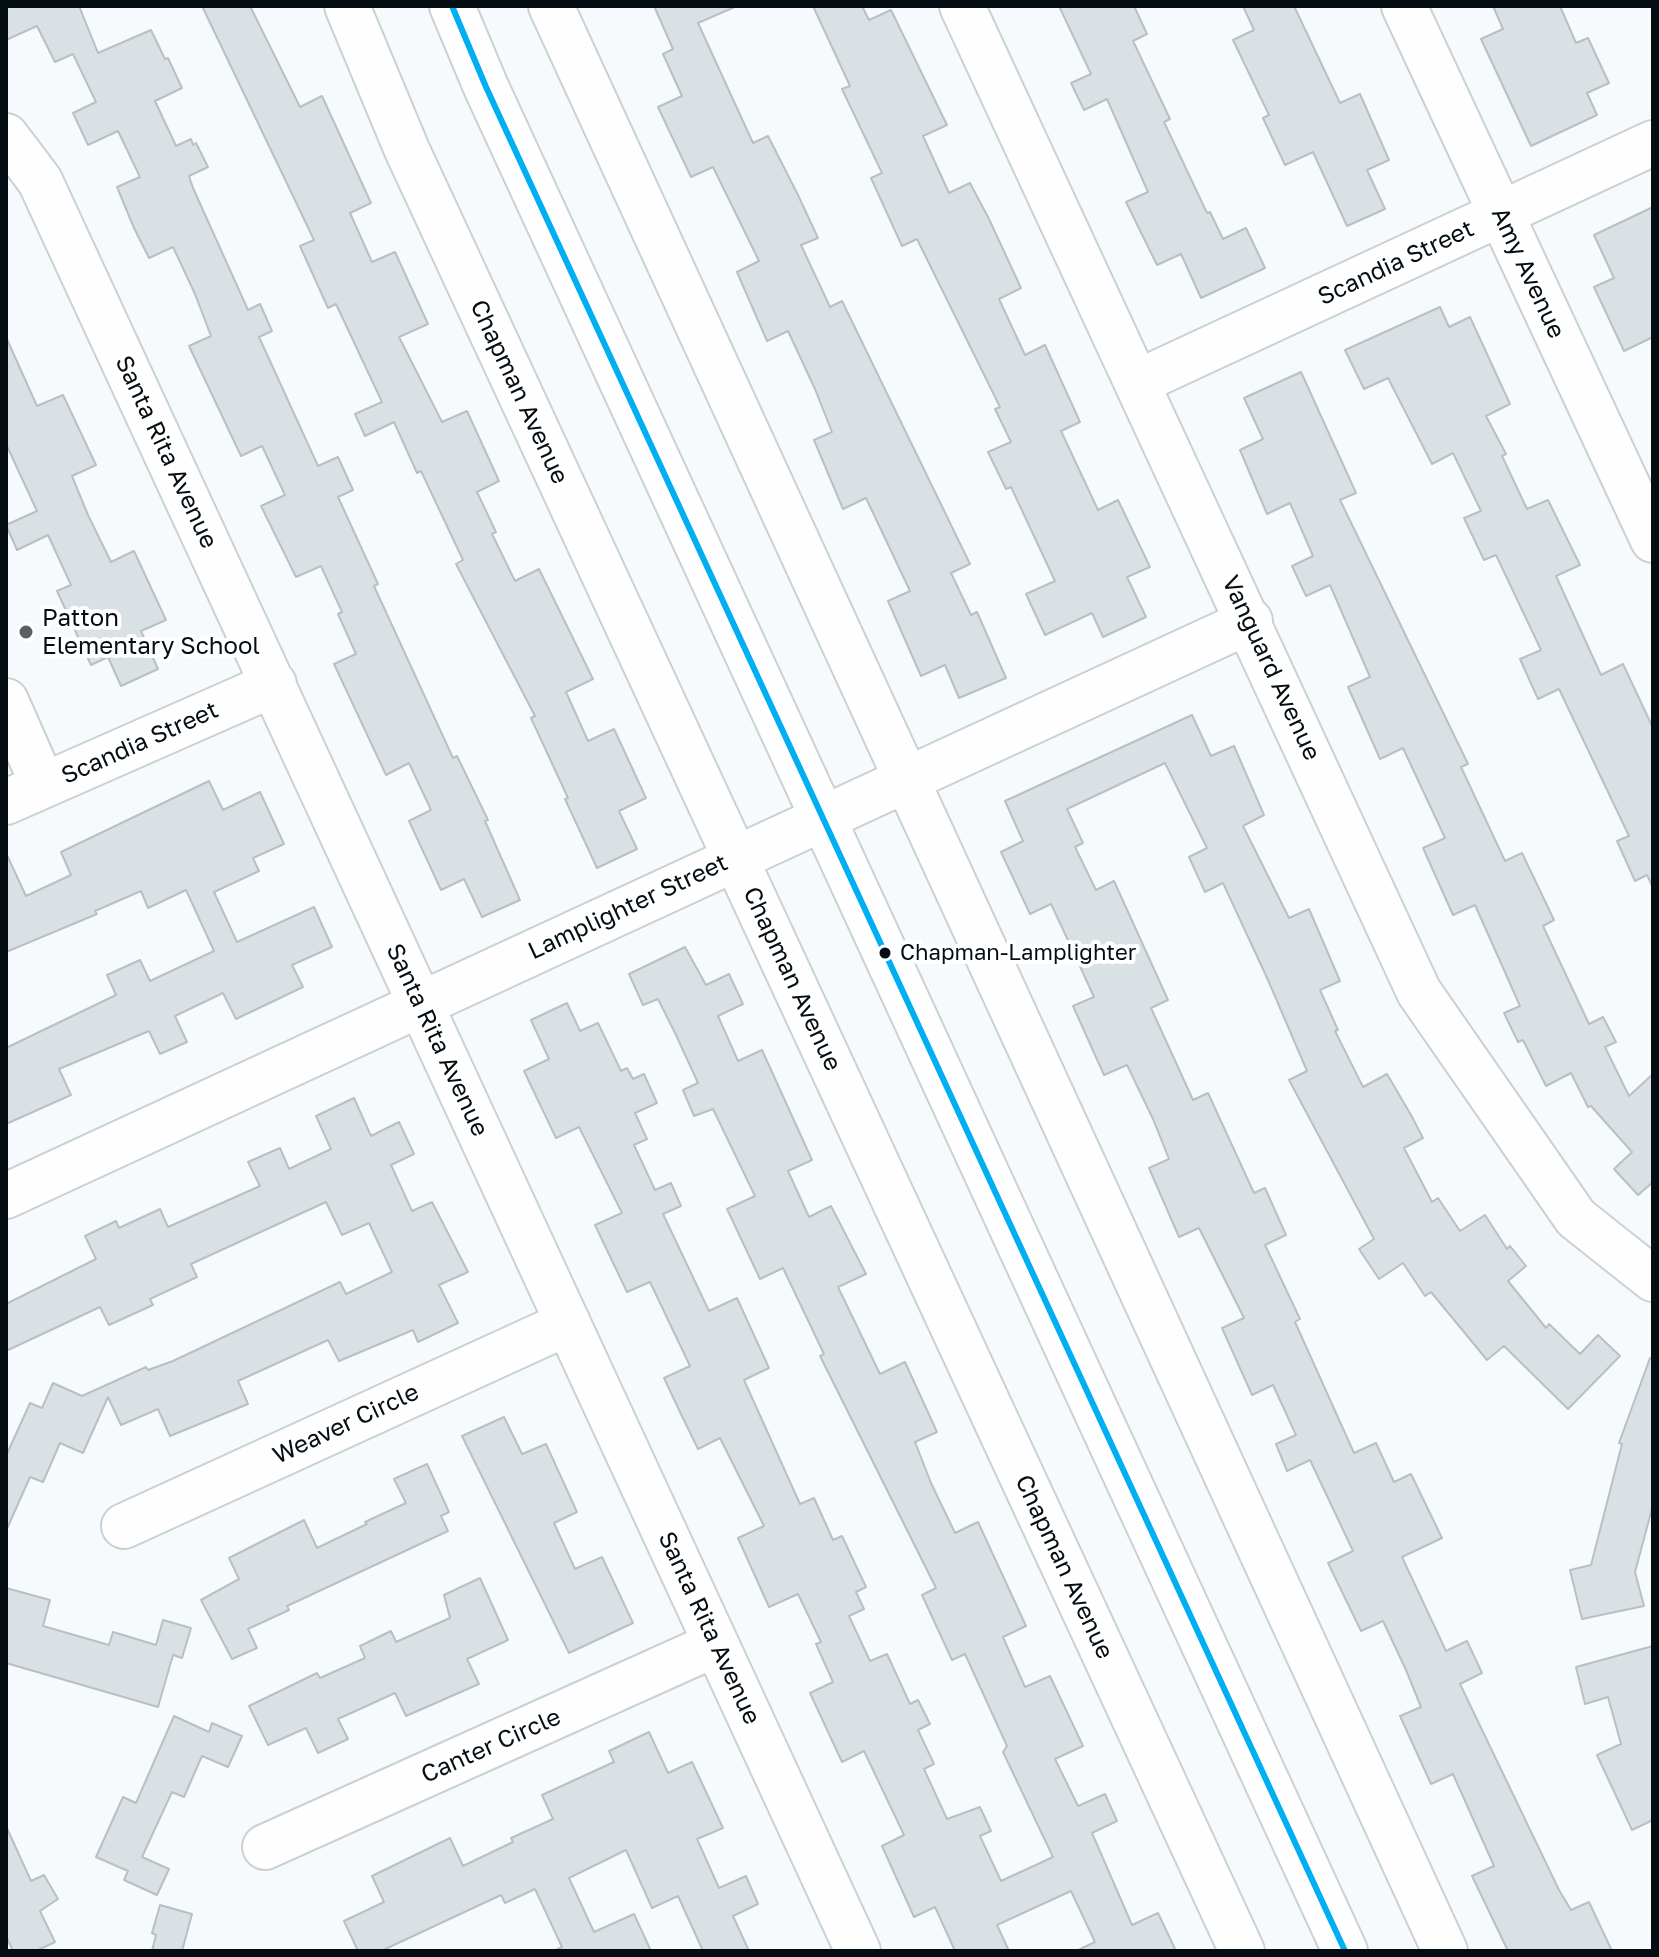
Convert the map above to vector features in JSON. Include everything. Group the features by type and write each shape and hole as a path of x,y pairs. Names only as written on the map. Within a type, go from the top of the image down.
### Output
{"street":[{"name":"Chapman Avenue","path":"347,6 407,150 1242,1951"},
{"path":"452,6 1345,1951"},
{"path":"551,6 1445,1951"},
{"name":"Vanguard Avenue","path":"962,6 1250,621 1419,992 1576,1218 1653,1279"},
{"name":"Amy Avenue","path":"1404,6 1653,540"},
{"name":"Santa Rita Avenue","path":"6,136 40,181 858,1951"},
{"name":"Scandia Street","path":"1138,382 1653,143"},
{"name":"Lamplighter Street","path":"6,1196 735,856 908,782 1250,621"},
{"name":"Scandia Street","path":"24,793 274,684"},
{"path":"6,701 24,793"},
{"name":"Weaver Circle","path":"124,1526 568,1323"},
{"name":"Canter Circle","path":"265,1847 716,1644"}],"building":[{"path":"6,6 79,6 98,53 151,30 165,59 168,58 182,88 155,101 176,146 191,139 208,167 189,176 193,188 248,310 260,304 272,331 259,337 318,466 338,457 353,490 338,497 378,584 374,586 453,758 457,756 488,820 485,821 520,900 482,917 464,879 441,890 409,821 431,810 409,763 386,775 334,664 356,654 338,614 342,612 321,566 296,577 261,506 285,495 262,446 241,456 189,346 211,336 195,294 173,247 149,258 134,228 117,187 140,177 118,131 88,145 73,113 96,102 73,54 55,62 37,26 6,40"},
{"path":"202,6 250,6 300,107 322,96 371,203 350,213 372,262 395,252 428,324 399,337 442,422 467,411 499,481 477,492 496,532 492,534 515,581 539,569 593,679 566,692 588,741 614,729 646,798 619,811 637,849 597,868 531,718 535,716 456,564 463,560 421,471 417,473 394,422 365,436 355,414 382,402 336,304 328,308 300,246 314,240"},
{"path":"654,6 737,6 698,23 753,143 768,136 798,195 818,238 801,245 830,307 842,301 970,564 951,573 971,615 977,612 1006,678 959,698 945,665 921,676 888,601 910,591 866,498 843,509 814,440 832,432 815,389 788,331 767,341 737,272 759,261 713,167 691,177 658,107 682,96 663,54 673,49"},
{"path":"813,6 862,6 869,20 891,10 947,125 923,136 949,193 970,183 1021,288 999,299 1025,355 1045,345 1080,422 1061,431 1098,510 1118,500 1150,567 1127,577 1146,617 1103,637 1092,613 1045,635 1026,594 1055,581 1011,487 1006,489 988,452 1011,442 995,409 1000,407 917,239 902,246 871,178 882,173 842,89 850,86"},
{"path":"1059,6 1134,6 1147,34 1133,41 1170,119 1164,122 1207,213 1210,212 1223,239 1246,228 1265,268 1201,298 1181,254 1157,265 1126,202 1148,192 1107,99 1084,110 1071,83 1091,74"},
{"path":"1243,6 1294,6 1340,103 1360,94 1389,160 1367,170 1385,209 1347,226 1313,152 1285,165 1263,118 1269,115 1233,40 1254,30"},
{"path":"1493,6 1560,6 1576,43 1588,38 1609,83 1587,93 1597,115 1531,146 1481,39 1503,29"},
{"path":"1653,207 1653,337 1624,351 1594,287 1614,278 1594,235"},
{"path":"1440,307 1449,327 1470,317 1510,404 1486,416 1506,454 1502,456 1527,509 1548,500 1580,565 1556,576 1601,675 1623,664 1653,728 1653,888 1647,875 1635,881 1617,841 1629,836 1559,689 1538,699 1520,659 1541,650 1496,555 1484,560 1464,518 1481,511 1453,453 1432,464 1388,378 1364,389 1345,350"},
{"path":"6,337 37,406 63,395 96,465 72,476 88,515 111,562 134,551 166,620 141,631 158,669 121,686 108,657 91,665 57,591 71,585 48,535 17,550 6,525 37,511 6,444"},
{"path":"1301,372 1356,493 1340,500 1468,764 1461,767 1505,861 1522,853 1554,920 1543,926 1589,1024 1603,1017 1616,1042 1605,1047 1629,1096 1653,1074 1653,1182 1638,1195 1614,1169 1632,1152 1591,1106 1588,1107 1571,1073 1546,1086 1523,1040 1518,1042 1504,1013 1520,1006 1475,905 1453,915 1423,848 1445,838 1403,748 1380,759 1348,687 1370,677 1330,585 1306,596 1292,566 1313,556 1290,503 1267,514 1240,450 1263,439 1244,398"},
{"path":"1192,715 1211,756 1234,746 1264,815 1243,826 1289,918 1309,909 1340,981 1320,990 1338,1030 1335,1031 1363,1087 1387,1074 1411,1115 1423,1138 1404,1148 1432,1202 1438,1198 1460,1231 1485,1215 1507,1249 1510,1246 1526,1266 1508,1281 1546,1328 1549,1324 1580,1354 1598,1335 1620,1356 1568,1409 1504,1346 1487,1360 1431,1292 1425,1296 1403,1263 1379,1279 1359,1249 1374,1239 1289,1080 1307,1071 1268,980 1223,883 1205,892 1189,857 1207,848 1165,763 1067,809 1083,843 1075,847 1096,890 1114,881 1168,1000 1151,1008 1193,1100 1208,1093 1254,1193 1265,1188 1286,1235 1265,1245 1300,1319 1295,1322 1354,1453 1376,1443 1394,1482 1411,1474 1442,1538 1402,1557 1446,1651 1467,1641 1482,1673 1460,1684 1559,1890 1571,1910 1589,1902 1612,1951 1508,1951 1472,1876 1494,1866 1453,1774 1431,1784 1400,1716 1421,1707 1406,1670 1383,1621 1361,1631 1328,1563 1353,1551 1310,1460 1287,1471 1276,1444 1296,1435 1273,1385 1252,1395 1222,1328 1244,1318 1199,1228 1179,1237 1149,1168 1169,1159 1153,1119 1127,1065 1104,1075 1073,1006 1094,997 1067,938 1051,904 1030,914 1001,852 1023,841 1005,801"},
{"path":"209,781 223,810 260,792 284,844 253,858 259,871 214,892 237,942 314,907 332,947 292,965 303,987 236,1019 223,993 175,1016 187,1042 160,1054 149,1031 59,1069 71,1095 6,1124 6,1048 116,995 107,975 140,960 150,981 214,951 186,890 148,908 141,891 95,911 97,914 6,952 6,853 26,896 71,875 61,852"},
{"path":"685,947 706,985 729,974 743,1004 718,1016 738,1061 762,1050 812,1160 788,1171 809,1217 831,1206 866,1274 838,1287 880,1374 905,1362 937,1432 915,1442 931,1483 955,1533 978,1522 1026,1626 1003,1637 1025,1687 1050,1676 1083,1746 1055,1759 1078,1806 1105,1794 1117,1821 1092,1833 1132,1925 1158,1913 1176,1951 1076,1951 1095,1942 1071,1891 997,1925 1009,1951 955,1951 935,1907 914,1917 882,1846 904,1835 864,1751 842,1762 810,1693 833,1682 816,1644 821,1642 798,1594 769,1607 738,1538 764,1526 720,1438 698,1449 664,1378 690,1366 650,1282 627,1292 595,1225 622,1213 579,1127 556,1138 524,1071 549,1059 531,1020 567,1003 580,1031 598,1023 621,1071 627,1068 633,1079 644,1074 657,1103 635,1113 647,1139 634,1145 655,1190 671,1183 681,1206 663,1214 709,1311 737,1298 769,1368 744,1380 800,1504 814,1498 833,1540 842,1536 866,1587 856,1592 864,1609 849,1616 870,1661 887,1654 910,1704 918,1700 930,1724 918,1730 934,1764 924,1769 947,1819 980,1807 991,1831 980,1836 1001,1881 1053,1857 1003,1752 1007,1746 965,1654 952,1660 922,1595 936,1588 820,1356 824,1354 783,1268 760,1279 727,1209 755,1196 713,1109 694,1116 683,1090 698,1083 658,999 643,1005 629,974"},
{"path":"354,1098 371,1136 399,1122 414,1154 391,1165 412,1211 432,1202 468,1272 439,1285 458,1323 418,1342 413,1330 339,1361 328,1340 238,1381 248,1404 170,1436 158,1409 121,1425 108,1397 83,1453 60,1443 43,1482 30,1477 6,1531 6,1456 30,1403 42,1408 53,1383 82,1396 146,1367 148,1370 173,1361 340,1282 346,1294 392,1272 369,1223 342,1235 326,1202 191,1264 197,1277 150,1299 153,1305 109,1325 100,1307 6,1351 6,1304 96,1259 85,1236 116,1221 119,1228 160,1209 168,1227 260,1186 248,1162 280,1148 289,1169 331,1149 316,1116"},
{"path":"1650,1358 1653,1359 1653,1505 1635,1572 1644,1606 1582,1619 1570,1570 1591,1565 1622,1444 1619,1443"},
{"path":"504,1417 522,1454 546,1444 577,1512 554,1523 575,1569 602,1557 633,1623 569,1653 462,1436"},
{"path":"427,1464 449,1512 441,1516 448,1531 287,1606 289,1610 248,1629 257,1648 232,1659 201,1600 239,1579 229,1558 304,1520 317,1548 406,1503 394,1479"},
{"path":"480,1578 508,1640 467,1659 479,1684 406,1716 395,1693 338,1719 348,1739 318,1753 306,1728 268,1745 249,1706 317,1673 320,1678 365,1658 360,1646 391,1631 396,1642 450,1618 444,1595"},
{"path":"6,1588 50,1600 43,1626 109,1645 113,1632 156,1645 163,1620 191,1628 182,1658 173,1655 158,1707 6,1663"},
{"path":"1653,1646 1653,1820 1632,1830 1597,1755 1621,1744 1608,1697 1585,1704 1576,1667"},
{"path":"174,1716 209,1732 212,1723 242,1736 228,1767 202,1756 184,1797 172,1792 142,1857 169,1869 157,1895 124,1880 128,1871 96,1857 123,1797 136,1803"},
{"path":"649,1732 668,1773 692,1762 723,1828 697,1839 719,1888 746,1876 758,1904 733,1916 749,1951 703,1951 678,1896 652,1908 626,1850 569,1878 594,1932 634,1914 651,1951 554,1951 562,1947 535,1889 505,1903 501,1895 381,1951 358,1951 344,1921 384,1902 372,1876 450,1838 463,1866 513,1842 511,1838 553,1819 542,1795 614,1762 609,1751"},
{"path":"6,1826 31,1881 44,1875 58,1899 40,1911 55,1942 36,1951 13,1951 6,1936"},
{"path":"160,1905 192,1914 182,1951 152,1951 156,1935 152,1933"}],"transit line":[{"path":"452,6 486,87 1345,1951"}],"place":[{"name":"Patton Elementary School","path":"26,632"},
{"name":"Chapman-Lamplighter","path":"885,953"}]}
